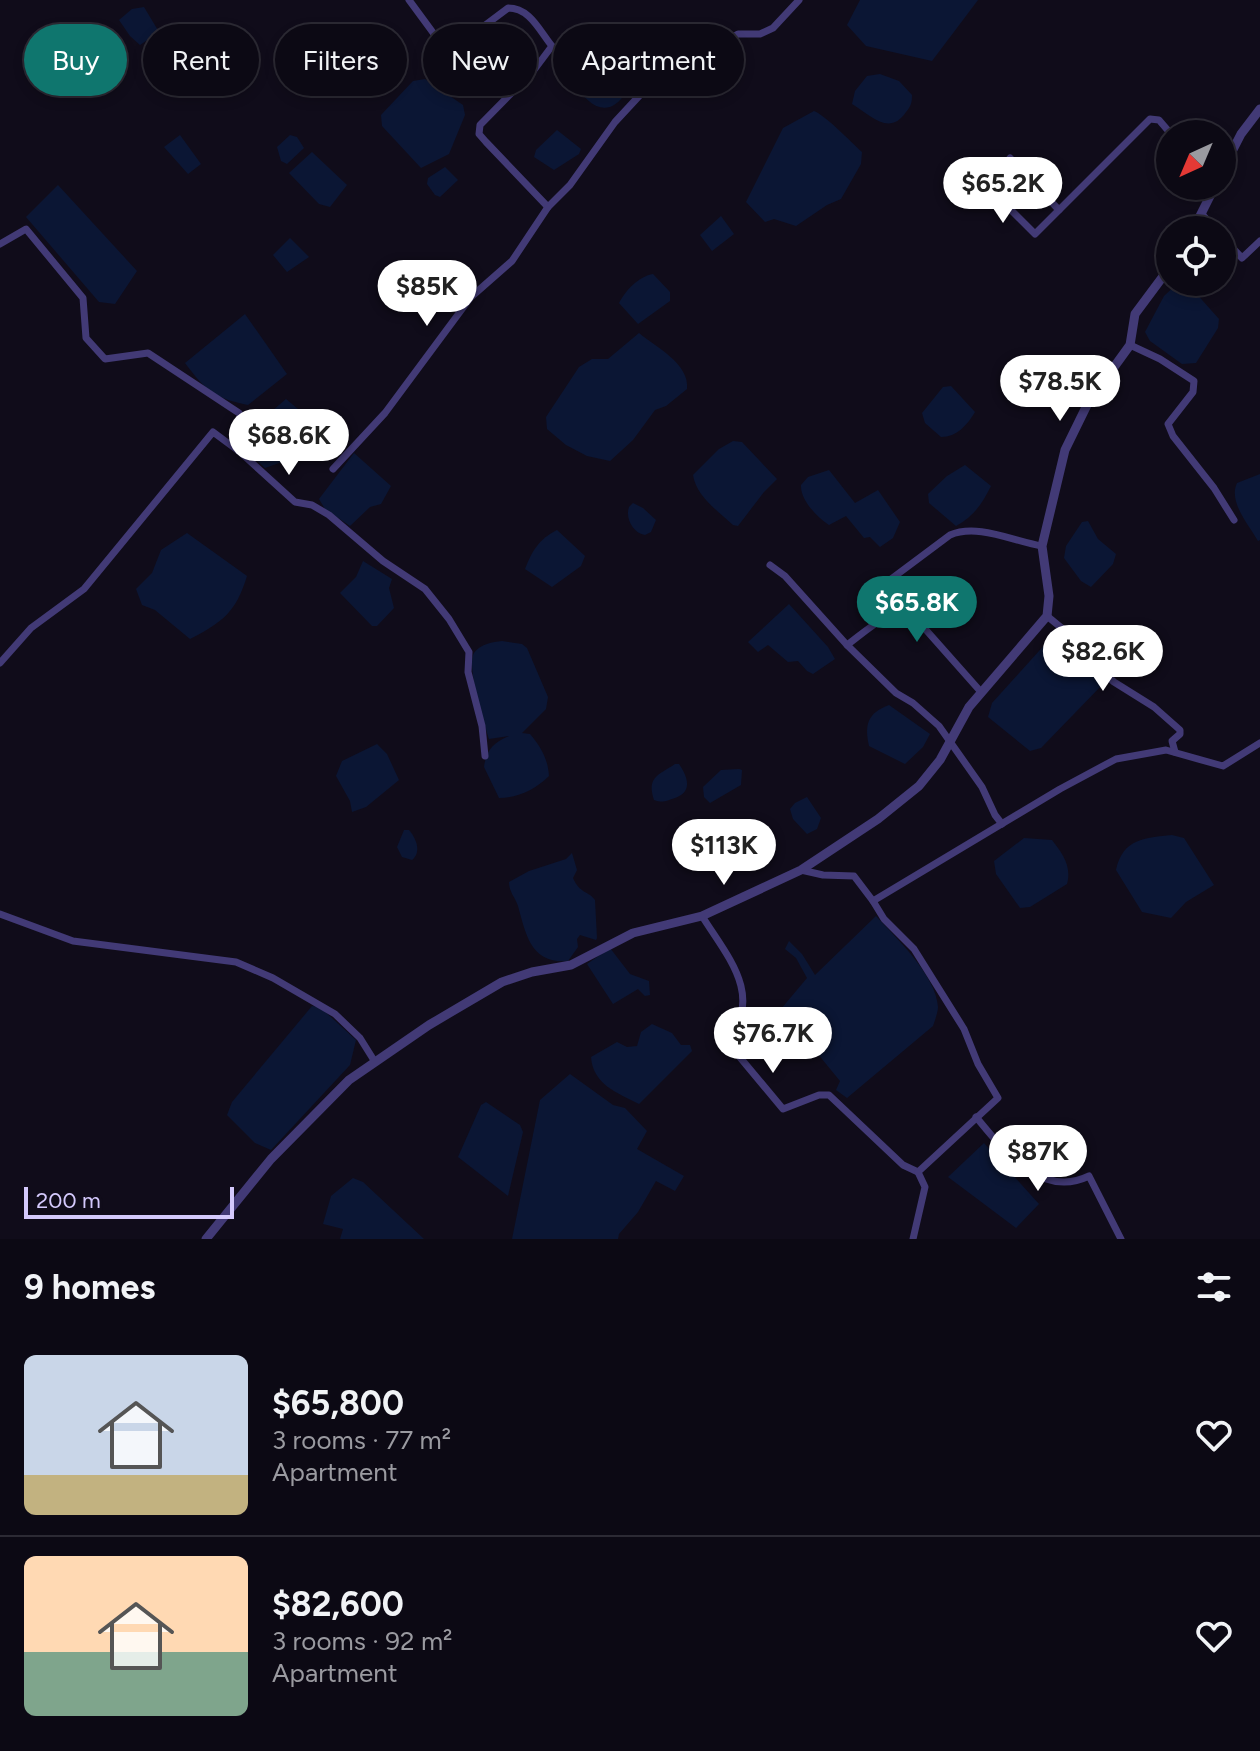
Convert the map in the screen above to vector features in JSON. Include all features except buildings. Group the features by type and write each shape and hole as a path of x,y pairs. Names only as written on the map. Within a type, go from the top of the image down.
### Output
{"street":[{"path":"409,0 448,53 508,8 518,8 527,13 552,46 534,70 480,125 479,134 548,207"},
{"path":"333,469 385,413 471,297 512,261 548,207 570,185 615,122 640,95 689,76 719,45 738,34 760,34 773,28 799,0"},
{"path":"1236,144 1259,113"},
{"path":"989,188 1035,234 1150,119 1159,120"},
{"path":"1010,158 1059,210"},
{"path":"1202,214 1208,200"},
{"path":"0,244 26,229 83,298 86,338 105,359 148,353 239,413"},
{"path":"1236,252 1242,258 1260,241"},
{"path":"206,1239 271,1159 349,1080 429,1025 502,982 532,972 571,965 633,933 702,916 801,870 878,819 919,786 940,760 949,740 981,692 1047,616 1049,596 1042,546 1065,450 1088,403 1130,345 1135,314 1156,286"},
{"path":"1130,345 1160,359 1194,381 1193,392 1168,424 1173,436 1214,488 1234,520"},
{"path":"0,663 31,628 84,589 158,495 213,432 295,502 312,505 329,515 383,561 425,589 449,619 469,652 468,672 482,726 485,756"},
{"path":"884,620 867,597 962,529 1042,546"},
{"path":"770,565 785,576 847,645 896,693 913,703 939,726 982,787 1002,824"},
{"path":"847,645 902,611 911,613 981,692"},
{"path":"1047,616 1075,639 1090,661 1114,682 1154,707 1180,730 1172,741 1175,752"},
{"path":"873,901 1116,759 1166,750 1223,766 1260,743"},
{"path":"801,870 823,875 854,876 884,919 914,949 964,1029 978,1064 998,1098 918,1172"},
{"path":"0,914 73,941 236,962 273,978 335,1014 360,1038 375,1062"},
{"path":"702,916 743,987 743,1007 737,1029 728,1043 783,1109 819,1095 829,1095 903,1165 918,1172 925,1187 913,1239"},
{"path":"976,1117 1024,1169 1048,1181 1076,1183 1089,1176 1121,1239"}],"water":[{"path":"860,0 978,0 932,61 866,46 847,25"},
{"path":"144,7 154,24 143,24 143,43 140,45 127,32 127,24 119,20 132,9"},
{"path":"880,74 899,81 912,95 909,108 893,123 880,122 852,104 855,91 867,76"},
{"path":"423,79 423,96 450,96 463,105 465,115 449,154 421,168 382,126 381,115 399,96 407,96 407,87 413,81"},
{"path":"584,96 623,96 613,106 606,108 592,104"},
{"path":"814,111 862,152 861,164 841,199 796,226 774,219 765,222 746,202 783,128"},
{"path":"557,130 581,149 579,154 554,170 534,157 536,150"},
{"path":"180,135 201,164 188,174 164,147"},
{"path":"290,135 297,137 304,148 287,164 281,161 277,147"},
{"path":"312,152 347,185 330,207 319,204 289,173"},
{"path":"445,167 458,180 440,197 427,184 428,178"},
{"path":"58,185 137,271 115,304 99,302 26,217"},
{"path":"721,216 734,234 712,251 700,235"},
{"path":"290,238 309,257 287,272 273,255"},
{"path":"653,274 670,292 670,301 638,324 619,303 633,285"},
{"path":"1164,296 1198,296 1219,319 1218,328 1196,363 1182,364 1150,341 1145,332"},
{"path":"245,314 287,374 248,405 212,392 185,363"},
{"path":"639,333 678,364 687,389 666,406 655,410 633,440 610,461 587,456 566,445 547,429 546,417 579,367 592,359 608,359"},
{"path":"951,386 975,412 961,429 941,437 925,423 922,413 943,387"},
{"path":"286,399 316,424 282,462 265,468 241,446 258,423"},
{"path":"733,441 742,442 777,479 738,526 708,503 698,490 693,475 719,449"},
{"path":"354,453 391,486 381,504 370,507 350,526 325,509 319,499"},
{"path":"965,465 991,486 977,509 956,526 929,503 928,494 947,476"},
{"path":"829,470 855,503 878,490 900,522 893,538 880,547 870,537 864,538 846,516 829,525 815,513 803,496 801,485 808,477"},
{"path":"1260,474 1258,541 1237,505 1235,490 1237,483"},
{"path":"633,503 656,520 651,532 645,535 637,531 629,520 628,511"},
{"path":"1088,521 1098,539 1116,554 1113,564 1091,587 1081,581 1064,558 1066,546 1082,522"},
{"path":"557,530 585,556 581,566 552,587 525,569 537,546"},
{"path":"187,533 247,576 238,599 227,615 190,639 155,610 142,605 136,589 152,573 161,550"},
{"path":"363,561 392,579 389,588 394,608 377,626 372,626 340,593 356,577"},
{"path":"789,604 835,659 813,674 798,661 788,662 768,645 758,652 748,642"},
{"path":"1055,638 1103,684 1041,748 1030,751 988,717 992,703 1048,641"},
{"path":"502,641 522,644 527,648 548,697 546,709 522,733 530,734 541,749 549,776 526,792 499,798 484,767 492,747 509,736 489,739 477,695 472,660 480,647"},
{"path":"889,705 930,734 923,747 905,764 869,746 869,720"},
{"path":"377,744 387,754 399,780 366,807 352,812 350,801 336,776 342,761"},
{"path":"679,764 685,774 687,788 681,795 667,801 654,800 652,786 655,778"},
{"path":"721,770 742,770 741,785 710,803 704,797 703,787"},
{"path":"807,797 821,818 817,829 807,834 793,819 790,809"},
{"path":"404,830 409,830 417,845 417,853 412,860 402,857 397,847"},
{"path":"1172,835 1184,838 1214,885 1186,902 1171,918 1142,912 1116,870 1124,851 1136,842"},
{"path":"1024,838 1052,840 1065,860 1068,877 1067,884 1030,907 1020,908 996,874 994,861"},
{"path":"572,853 577,870 573,878 595,900 597,938 580,935 578,947 568,961 556,961 538,953 532,946 509,882 529,871 566,859"},
{"path":"876,916 923,970 936,995 938,1009 933,1026 847,1098 836,1090 840,1081 781,1009 807,978 796,958 785,949 789,941 802,954 815,975"},
{"path":"610,948 630,974 649,981 650,995 645,996 638,989 613,1004 587,964"},
{"path":"312,1006 320,1007 356,1040 350,1065 271,1150 255,1143 227,1115 232,1102"},
{"path":"652,1024 672,1033 681,1045 690,1045 692,1051 639,1104 615,1092 602,1081 596,1075 591,1057 617,1042 627,1047 637,1046 641,1032"},
{"path":"570,1074 613,1105 625,1108 647,1131 637,1149 684,1176 675,1191 656,1181 618,1239 512,1239 540,1100"},
{"path":"486,1102 520,1125 523,1132 508,1196 458,1157 481,1105"},
{"path":"984,1143 1039,1204 1016,1228 948,1177"},
{"path":"353,1178 363,1182 424,1239 340,1239 343,1229 323,1224 331,1196"}]}
